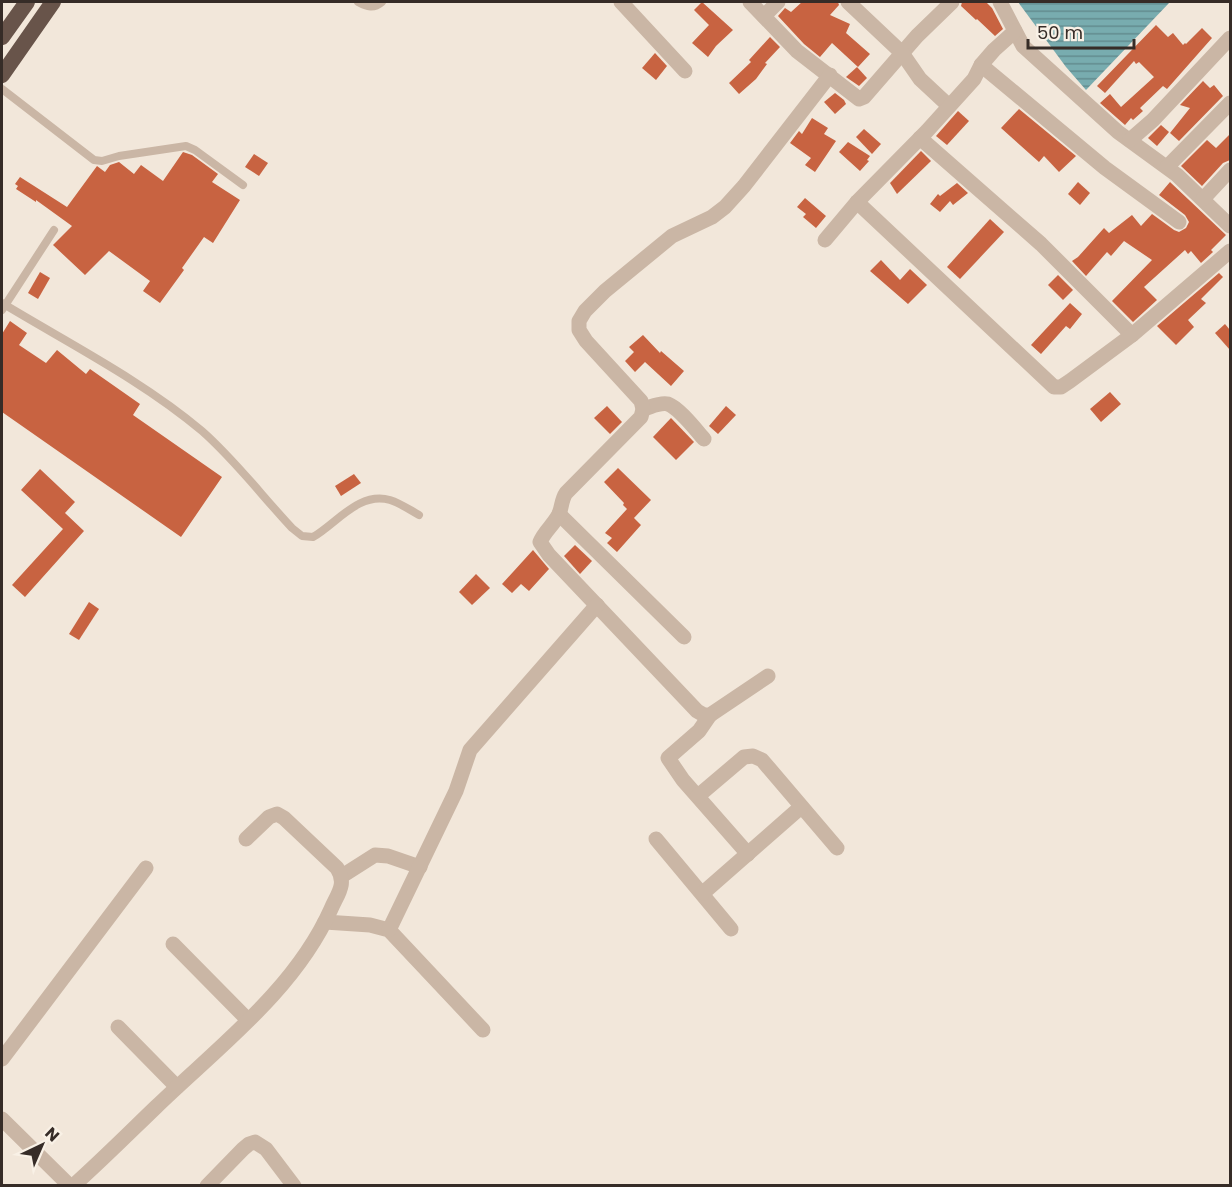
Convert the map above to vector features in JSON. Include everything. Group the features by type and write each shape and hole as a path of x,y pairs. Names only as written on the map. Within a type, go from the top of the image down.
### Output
{"highway":[{"path":"2,75 53,2"},
{"path":"2,37 23,3"}],"street":[{"path":"621,2 685,71"},
{"path":"750,2 797,51 859,99 864,97 947,3"},
{"path":"764,16 778,2"},
{"path":"848,2 902,54 920,79 949,106"},
{"path":"1000,2 1023,46 1130,140 1167,167 1228,219"},
{"path":"825,240 857,202 974,79 981,66 1015,31"},
{"path":"1130,140 1153,120 1230,38"},
{"path":"981,66 1104,168 1179,222"},
{"path":"710,715 704,716 697,711 549,555 540,542 559,514 561,499 566,492 641,417 643,409 641,401 586,341 579,330 579,321 585,311 605,291 672,236 712,217 724,207 750,179 830,75"},
{"path":"1167,167 1230,103"},
{"path":"920,138 1041,244 1132,335"},
{"path":"1203,199 1230,170"},
{"path":"857,202 1054,387 1061,387 1132,335 1230,250"},
{"path":"643,409 661,404 669,405 704,439"},
{"path":"559,514 684,637"},
{"path":"389,930 456,791 470,750 597,605"},
{"path":"748,854 683,780 668,758 699,731 710,715 768,676"},
{"path":"698,796 744,758 753,756 762,760 837,848"},
{"path":"703,893 801,807"},
{"path":"2,1119 71,1185 248,1020 285,981 312,945 325,922 342,884 342,876 314,846 277,814 269,817 246,839"},
{"path":"656,839 731,929"},
{"path":"342,876 375,855 388,856 420,867"},
{"path":"2,1059 146,868"},
{"path":"325,922 370,925 389,930 483,1030"},
{"path":"173,944 248,1020"},
{"path":"118,1027 177,1087"},
{"path":"207,1185 243,1149 255,1142 266,1149 294,1185"}],"lane":[{"path":"358,2 368,7 376,7 382,2"},
{"path":"2,89 94,160 102,161 119,156 186,146 243,185"},
{"path":"54,230 3,306 120,374 174,409 203,432 302,536 313,537 360,503 376,499 389,500 419,515"}],"water":[{"path":"1018,2 1170,2 1086,90"}],"building":[{"path":"702,2 733,30 708,57 692,43 709,25 694,10"},
{"path":"802,2 838,2 839,5 830,15 850,24 846,33 870,54 858,67 832,43 820,57 804,44 778,16 785,8 791,12"},
{"path":"962,2 986,2 992,8 1003,29 995,36 961,6"},
{"path":"1156,25 1168,37 1173,33 1183,45 1202,28 1212,38 1167,89 1163,86 1140,108 1143,111 1133,120 1131,118 1125,125 1100,103 1110,94 1121,107 1154,77 1139,62 1136,64 1134,61 1105,93 1097,86"},
{"path":"770,37 780,47 765,63 767,64 756,79 739,94 729,83 751,62 749,60"},
{"path":"655,53 667,66 656,80 642,68"},
{"path":"857,67 867,78 859,86 846,77"},
{"path":"1203,81 1210,88 1214,85 1223,96 1179,141 1170,133 1190,108 1180,105"},
{"path":"835,93 846,104 835,114 824,102"},
{"path":"1019,109 1076,156 1059,172 1044,156 1039,162 1001,128"},
{"path":"958,111 969,121 947,145 936,136"},
{"path":"812,118 828,128 824,134 836,141 815,172 805,165 811,158 790,143 799,131 802,134"},
{"path":"1161,125 1169,132 1157,146 1148,138"},
{"path":"864,129 881,144 872,154 856,137"},
{"path":"1230,134 1230,160 1223,163 1202,186 1181,166 1207,140 1216,148"},
{"path":"848,142 870,156 867,160 869,161 860,171 839,152"},
{"path":"921,151 931,161 897,194 890,183"},
{"path":"183,152 192,155 218,174 212,182 240,200 213,243 204,237 160,303 143,291 150,281 109,251 85,275 53,245 72,226 36,200 36,202 16,189 18,186 15,184 20,177 67,207 97,166 105,172 110,165 119,162 134,174 141,165 163,181"},
{"path":"254,154 268,163 259,176 245,167"},
{"path":"1078,182 1090,193 1080,205 1068,194"},
{"path":"1170,182 1226,235 1201,263 1191,251 1188,254 1185,250 1144,287 1157,300 1133,322 1112,301 1152,260 1124,241 1111,256 1107,252 1086,276 1072,261 1104,228 1109,233 1132,215 1141,226 1152,214 1174,230 1179,232 1186,228 1189,222 1185,215 1159,195"},
{"path":"957,183 968,193 953,205 950,201 940,212 930,204 938,194 940,196"},
{"path":"805,198 826,216 816,228 803,217 806,214 797,207"},
{"path":"990,219 1004,232 960,279 947,267"},
{"path":"881,260 900,280 910,269 927,285 908,304 870,271"},
{"path":"40,272 50,278 38,299 28,293"},
{"path":"1219,273 1223,277 1201,299 1206,303 1188,320 1194,327 1176,345 1157,326"},
{"path":"1058,275 1073,290 1063,300 1048,285"},
{"path":"1070,303 1082,314 1070,329 1066,326 1041,354 1031,345"},
{"path":"10,321 27,333 19,345 46,363 57,350 86,374 90,369 140,404 133,415 222,477 181,537 2,412 2,334"},
{"path":"1225,324 1230,330 1230,350 1215,333"},
{"path":"643,335 660,353 661,351 684,371 671,386 645,362 635,372 625,361 634,352 629,347"},
{"path":"1110,392 1121,404 1101,422 1090,409"},
{"path":"607,406 622,422 610,434 594,418"},
{"path":"726,406 736,415 718,434 709,426"},
{"path":"671,418 694,442 676,460 653,437"},
{"path":"618,468 651,500 634,518 641,525 617,552 607,543 612,538 605,533 627,509 604,482"},
{"path":"40,469 75,502 65,513 84,531 25,597 12,585 63,529 21,490"},
{"path":"354,474 361,483 341,496 335,486"},
{"path":"575,545 592,561 580,574 564,556"},
{"path":"533,550 549,569 529,591 521,584 512,593 502,584"},
{"path":"476,574 490,588 472,605 459,592"},
{"path":"89,602 99,609 79,640 69,634"}]}
